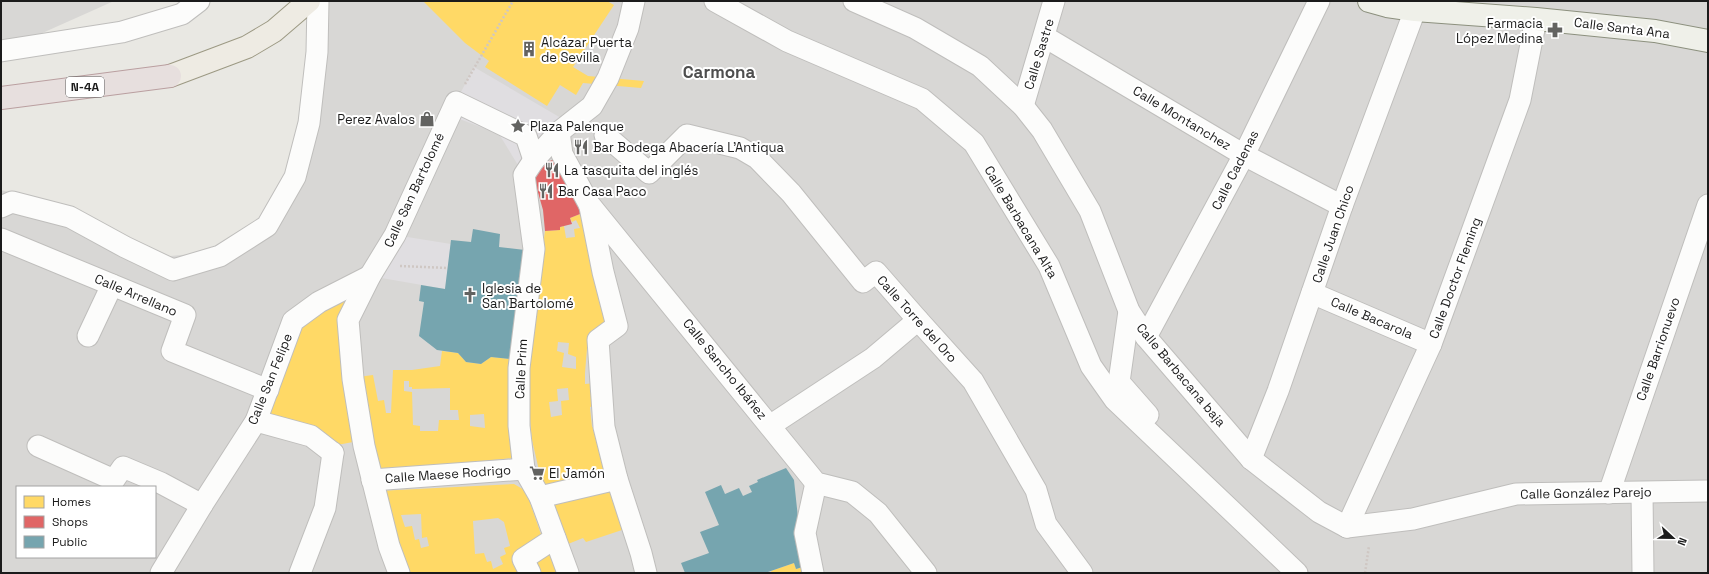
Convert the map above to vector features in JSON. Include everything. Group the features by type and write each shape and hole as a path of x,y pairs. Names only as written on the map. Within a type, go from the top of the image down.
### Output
{"highway":[{"name":"N-4A","path":"1,98 170,76"}],"main road":[{"path":"170,76 247,47 274,30 309,1"}],"street":[{"path":"1,51 122,32 182,14 199,1"},
{"path":"1,207 12,202 70,217 125,247 173,270 220,256 267,226 295,177 309,123 317,52 318,1"},
{"name":"Calle Prim","path":"568,573 540,497 524,469 519,426 519,368 534,249 524,175 534,160 559,132 592,106 605,84 628,28 634,1"},
{"name":"Calle Barbacana Alta","path":"715,1 787,41 922,99 974,143 1049,266 1091,366 1115,400 1297,573"},
{"name":"Calle Barbacana baja","path":"854,1 915,28 980,66 1023,106 1042,130 1090,211 1129,311 1146,337 1252,459 1319,512 1347,527"},
{"name":"Calle Sastre","path":"1023,106 1045,37 1054,1"},
{"name":"Calle Cadenas","path":"1146,337 1244,155 1319,1"},
{"name":"Calle Santa Ana","path":"1382,3 1415,10 1537,10 1656,31 1708,42"},
{"name":"Calle Juan Chico","path":"1252,459 1278,390 1342,206 1415,10"},
{"name":"Calle Doctor Fleming","path":"1347,527 1431,344 1520,100 1537,10"},
{"name":"Calle Montanchez","path":"1045,37 1244,155 1342,206"},
{"path":"456,102 526,136 534,160"},
{"name":"Calle San Bartolomé","path":"399,573 389,546 364,446 353,379 348,320 395,235 456,102"},
{"name":"Calle Sancho Ibáñez","path":"559,132 562,154 589,204 771,425 816,483"},
{"name":"Calle Torre del Oro","path":"605,135 649,172 686,135 740,148 757,158 791,193 863,282 876,272 973,380 1036,490 1046,524 1082,573"},
{"path":"589,204 603,272 617,326 598,340 604,427 617,479 646,573"},
{"name":"Calle Barrionuevo","path":"1609,493 1708,205"},
{"name":"Calle Arrellano","path":"1,239 185,315 172,350 268,390"},
{"name":"Calle San Felipe","path":"161,573 202,505 256,421 293,321 319,302 374,271"},
{"path":"88,336 112,285"},
{"name":"Calle Bacarola","path":"1312,293 1431,344"},
{"name":"Calle Barbacana Alta","path":"1129,311 1119,382 1165,434 1226,491 1251,529"},
{"path":"771,425 873,358 918,320"},
{"path":"256,421 311,436 333,453"},
{"path":"38,446 114,480 123,467 161,483 202,505"},
{"path":"333,453 364,446"},
{"path":"300,573 325,508 333,453"},
{"name":"Calle Maese Rodrigo","path":"372,480 524,469"},
{"path":"540,497 617,479"},
{"path":"813,573 805,533 816,483 852,492 878,513 926,573"},
{"name":"Calle González Parejo","path":"1347,527 1413,519 1516,494 1708,491"},
{"path":"1642,492 1643,573"},
{"path":"530,573 523,559 555,538"}],"path":[{"path":"456,102 481,55 513,1"},
{"path":"374,271 448,268"},
{"path":"1365,573 1371,525"}],"shaded area":[{"path":"1,1 114,1 29,39 1,41"},
{"path":"320,1 1708,1 1708,573 1,573 1,190 78,211 141,246 170,256 203,253 258,221 291,163"},
{"name":"Plaza Palenque","path":"474,67 561,118 524,175 499,134 449,115"},
{"path":"395,235 451,244 445,289 370,276"}],"building: Homes":[{"name":"Alcázar Puerta de Sevilla","path":"423,1 607,1 614,5 573,67 588,76 644,81 641,88 583,83 576,95 560,85 547,106 485,67 489,61 465,43"},
{"path":"585,212 613,326 596,337 588,336 585,373 585,384 596,383 598,406 590,407 592,427 600,426 611,478 583,484 581,474 570,477 572,486 544,492 532,440 526,378 545,231 560,230 560,227 564,226 566,238 575,237 574,229 580,228 576,220 572,222 570,218","holes":["558,342 569,343 568,354 576,357 576,369 562,367 564,353 557,351","568,388 569,400 561,401 562,415 551,417 549,402 558,401 557,389"]},
{"path":"347,296 353,442 332,446 266,416 301,321"},
{"path":"442,351 458,353 466,362 481,364 491,357 511,359 508,425 513,458 431,466 376,469 358,377 373,375 378,401 384,400 386,413 391,413 393,370 412,370 440,366","holes":["404,381 409,381 409,387 412,387 412,389 450,388 450,410 458,410 459,420 439,420 438,431 420,431 420,426 413,425 412,392 404,391","484,414 485,428 470,426 470,415"]},
{"path":"616,481 631,527 586,542 583,538 563,546 545,499"},
{"path":"514,484 526,491 544,543 528,573 404,573 378,491","holes":["421,514 422,538 427,537 429,546 421,548 419,539 415,540 412,526 405,527 401,515","498,518 504,522 510,546 504,548 506,554 500,557 503,564 493,569 491,561 487,562 484,553 475,554 473,521"]},
{"path":"551,548 563,573 533,573 526,561"},
{"path":"794,563 796,569 806,566 808,573 772,573 771,571"}],"building: Shops":[{"path":"558,158 585,212 570,218 572,224 560,227 560,230 545,231 543,210 531,168"}],"building: Public":[{"name":"Iglesia de San Bartolomé","path":"473,229 500,234 499,247 525,250 511,359 491,357 481,364 466,362 458,353 437,350 419,336 424,302 419,301 421,285 445,289 451,240 471,242"},
{"path":"786,468 794,480 800,537 806,566 796,569 794,563 765,573 685,573 681,563 709,553 700,532 719,525 705,492 721,485 725,494 739,488 743,496 752,492 749,486 758,482 757,480"}],"place":[{"name":"Farmacia López Medina","path":"1555,30"},
{"name":"Alcázar Puerta de Sevilla","path":"529,49"},
{"name":"Perez Avalos","path":"427,119"},
{"name":"Plaza Palenque","path":"518,126"},
{"name":"Bar Bodega Abacería L'Antiqua","path":"581,147"},
{"name":"La tasquita del inglés","path":"552,170"},
{"name":"Bar Casa Paco","path":"546,191"},
{"name":"Iglesia de San Bartolomé","path":"470,295"},
{"name":"El Jamón","path":"537,473"}],"district":[{"name":"Carmona","path":"719,72"}]}
